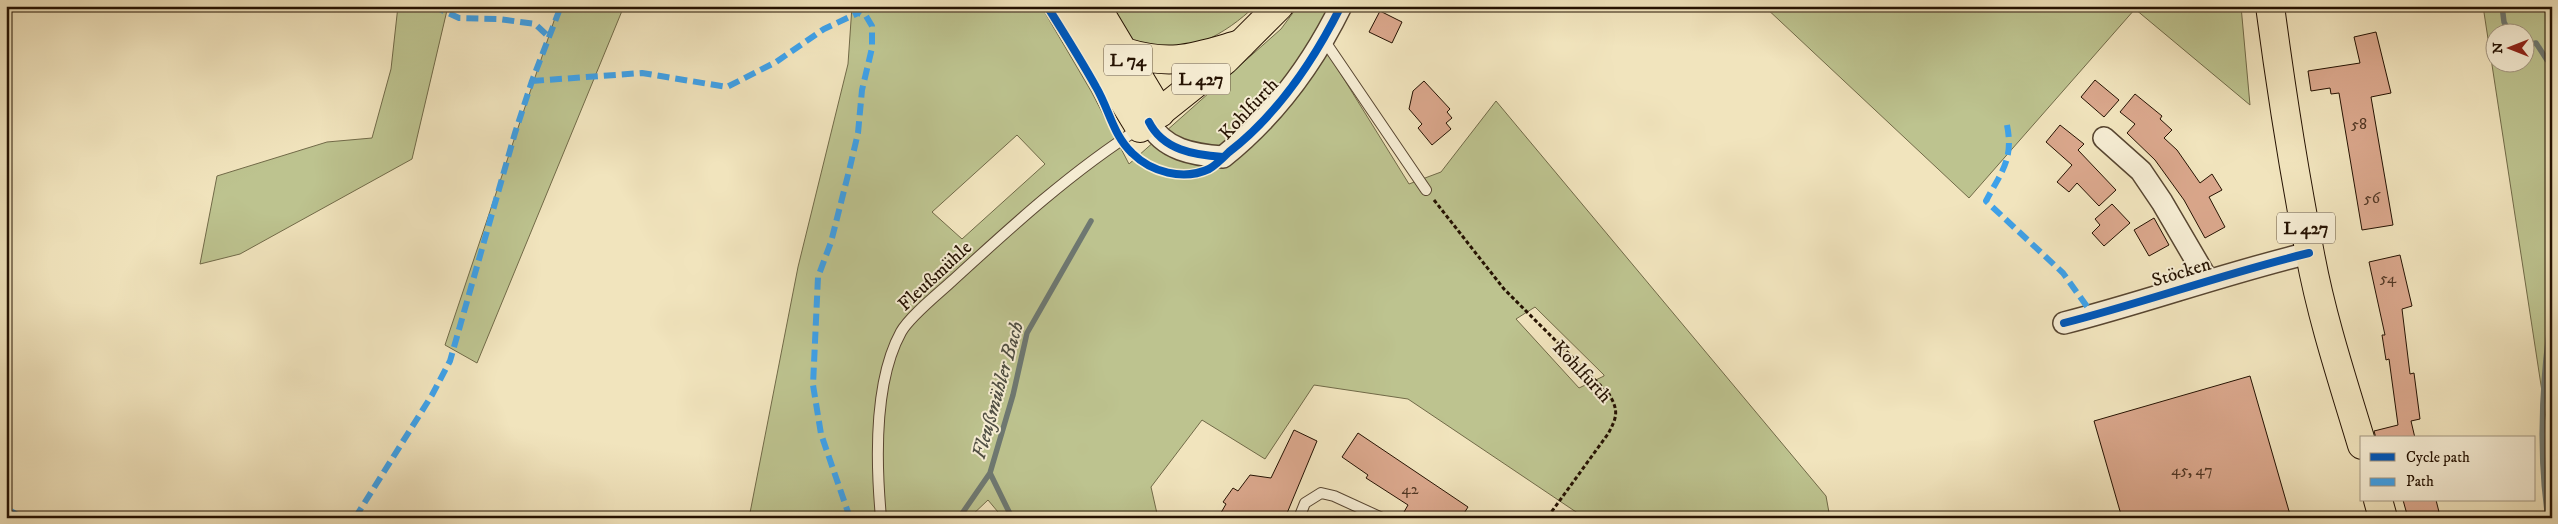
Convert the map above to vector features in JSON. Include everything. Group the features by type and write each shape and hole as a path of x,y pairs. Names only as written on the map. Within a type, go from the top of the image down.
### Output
{"main road":[{"name":"L 74","path":"1066,6 1150,121"},
{"name":"L 74","path":"1096,6 1124,52 1150,121"},
{"name":"L 427","path":"1150,121 1242,44 1279,6"},
{"name":"L 427","path":"2270,6 2309,253 2328,333 2360,438"},
{"name":"L 74","path":"1124,52 1151,60 1175,61 1242,44"},
{"path":"2379,502 2384,518"}],"street":[{"name":"Kohlfurth","path":"1150,121 1153,130 1167,144 1201,156 1223,158 1241,143 1270,112 1324,40 1341,6"},
{"name":"Stöcken","path":"2104,138 2141,171 2162,202 2208,279"},
{"name":"Stöcken","path":"2064,322 2103,313 2208,279 2309,253"}],"lane":[{"path":"1324,40 1426,190"},
{"name":"Fleußmühle","path":"882,518 878,489 880,417 888,363 902,330 938,294 1019,222 1095,159 1150,121"},
{"path":"1299,518 1306,503 1321,493 1334,496 1382,518"}],"green space":[{"path":"398,6 448,6 412,159 240,254 200,264 217,176 327,142 372,138 391,69"},
{"path":"559,6 624,6 477,363 445,345"},
{"path":"852,6 1041,6 1091,91 1129,164 1281,29 1298,6 1336,6 1319,29 1334,63 1409,184 1441,172 1496,101 1826,496 1830,518 1585,518 1408,399 1314,385 1265,459 1202,420 1151,487 1158,518 1003,518 988,500 969,518 749,518 798,267 848,64","holes":["1017,135 1045,164 962,239 932,212","1535,307 1604,375 1604,376 1579,388 1516,319"]},
{"path":"1107,6 1255,6 1231,26 1204,41 1174,49 1159,49 1134,42 1126,34"},
{"path":"1764,6 2131,6 2135,9 1969,198"},
{"path":"2150,6 2241,6 2250,105 2135,9"},
{"path":"2483,6 2552,6 2552,457 2493,72 2536,72 2536,22 2486,22 2486,26"}],"building":[{"path":"1380,11 1402,22 1392,43 1369,32"},
{"path":"2376,32 2391,93 2371,97 2393,225 2362,230 2339,93 2331,94 2330,88 2311,91 2308,71 2360,63 2354,37"},
{"path":"2095,80 2119,100 2104,117 2081,97"},
{"path":"1424,81 1450,109 1447,112 1452,118 1446,123 1451,129 1432,145 1418,128 1422,124 1409,109 1413,91"},
{"path":"2135,94 2162,116 2160,119 2172,130 2164,138 2177,150 2200,183 2212,174 2222,190 2209,197 2225,227 2205,238 2184,200 2155,160 2127,133 2135,124 2120,112"},
{"path":"2060,125 2084,144 2078,150 2116,190 2099,206 2077,183 2069,192 2057,182 2072,165 2046,142"},
{"path":"2112,204 2130,223 2104,246 2092,233 2100,225 2095,219"},
{"path":"2154,218 2169,245 2149,256 2134,230"},
{"path":"2400,255 2412,306 2402,309 2410,374 2414,373 2420,419 2411,421 2415,436 2375,436 2374,431 2398,425 2389,359 2386,360 2382,335 2385,335 2369,262"},
{"path":"2250,376 2291,518 2122,518 2094,421"},
{"path":"1294,430 1317,441 1285,518 1218,518 1226,504 1223,502 1233,488 1238,491 1250,475 1271,478"},
{"path":"1358,433 1468,507 1461,518 1413,518 1404,512 1408,505 1366,478 1368,475 1342,457"},
{"path":"2404,502 2436,502 2439,512 2418,518 2408,518"}],"waterway":[{"path":"2502,6 2504,22"},
{"path":"2536,43 2547,60 2552,62"},
{"name":"Fleußmühler Bach","path":"1012,518 990,473 1013,395 1027,333 1091,221"},
{"path":"2548,518 2543,466 2542,414 2552,311"},
{"path":"959,518 990,473"}],"marked path":[{"path":"433,6 459,18 499,19 535,24 548,36"},
{"path":"355,518 432,395 450,361 515,133 532,81 561,6"},
{"path":"532,81 642,73 727,87 776,62 824,29 858,13 863,6"},
{"path":"850,518 821,434 813,385 818,277 831,242 858,133 862,90 872,48 872,26 866,16 858,13"},
{"path":"2007,125 2009,148 2005,165 1986,201 2063,273 2093,315"},
{"path":"6,508 22,518"}],"cycle path":[{"path":"1047,6 1096,87 1120,138 1126,146 1148,165 1158,170 1178,174 1199,173 1209,169 1263,121 1306,66 1341,6"},
{"path":"1149,122 1162,139 1171,145 1201,155 1223,157"},
{"path":"2064,323 2247,269 2309,253"}]}
